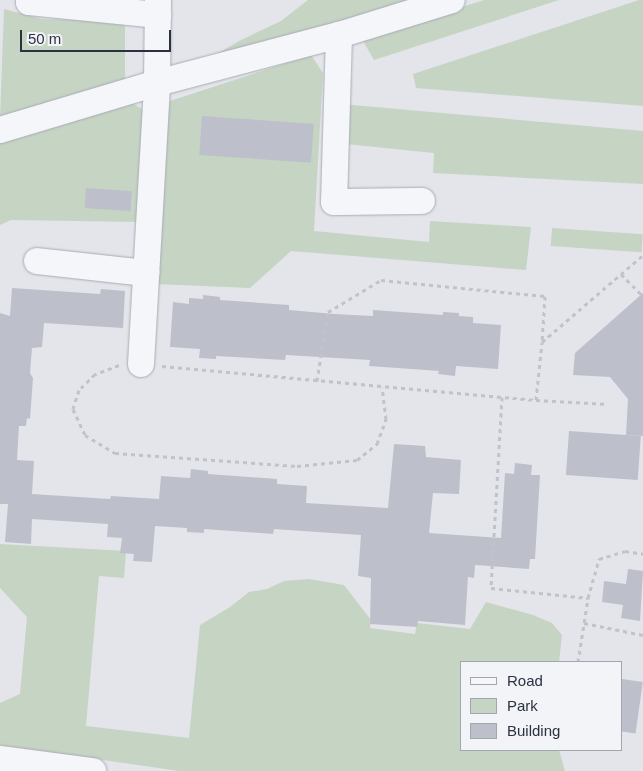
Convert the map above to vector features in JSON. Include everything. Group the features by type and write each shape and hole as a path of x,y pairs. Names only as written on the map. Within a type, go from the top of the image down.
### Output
{"lane":[{"path":"29,0 28,2 158,7 157,83 141,364"},
{"path":"0,130 157,83 339,35 452,0"},
{"path":"339,35 334,202 422,201"},
{"path":"37,261 146,273"},
{"path":"0,759 93,771"}],"path":[{"path":"542,342 643,255"},
{"path":"620,274 643,296"},
{"path":"317,381 328,312 381,280 545,296 536,400"},
{"path":"382,387 386,419 377,444 358,460 297,466 115,453 85,435 73,409 79,390 95,374 117,365 141,364 382,387 608,404"},
{"path":"502,397 491,588 588,598"},
{"path":"578,661 588,598 598,559 625,551 643,554"},
{"path":"584,623 643,635"}],"green space":[{"path":"308,0 411,0 178,76 241,40 281,21"},
{"path":"484,0 559,0 374,60 362,39"},
{"path":"643,0 643,106 416,88 413,74"},
{"path":"4,9 42,19 125,21 125,82 0,119"},
{"path":"311,55 323,73 314,231 429,242 430,221 531,227 526,270 291,251 250,288 155,284 167,102"},
{"path":"132,103 142,109 146,120 139,222 11,220 0,225 0,140"},
{"path":"341,104 643,131 643,184 433,173 434,153 346,144"},
{"path":"552,228 643,234 642,252 551,246"},
{"path":"0,544 126,551 124,578 99,576 86,726 189,738 200,625 230,607 249,592 267,589 284,581 309,579 344,585 371,620 370,628 415,634 417,623 470,629 486,602 533,615 552,623 562,635 559,661 460,661 460,751 559,751 565,771 179,771 0,745 0,703 20,694 27,617 0,588"}],"building":[{"path":"202,116 314,124 311,163 199,155"},
{"path":"86,188 132,191 130,211 85,208"},
{"path":"12,288 100,294 101,289 125,291 123,328 44,323 42,347 32,348 30,373 33,378 30,419 27,418 26,426 19,426 17,460 34,461 32,494 110,499 111,496 159,499 161,476 190,478 191,469 208,471 208,474 277,479 277,484 307,486 306,503 388,508 394,444 425,446 426,457 461,460 459,494 433,493 429,533 501,538 505,473 514,474 515,463 532,465 531,475 540,475 535,559 530,559 529,569 475,565 474,578 468,577 465,625 418,621 417,627 370,624 371,578 358,576 361,535 274,529 273,534 204,529 204,533 187,532 187,528 155,526 152,562 133,561 134,554 120,553 122,538 107,537 108,524 32,519 31,544 5,542 8,504 0,504 0,313 10,316"},
{"path":"643,293 643,436 626,435 628,399 610,377 573,375 575,353"},
{"path":"203,295 220,297 220,300 289,305 289,310 334,314 373,316 373,310 443,315 443,312 459,313 459,316 473,317 473,323 501,325 498,369 456,366 455,376 438,374 439,371 369,366 370,360 286,355 285,360 216,356 216,359 199,358 200,349 170,347 173,302 189,304 189,298 203,299"},
{"path":"569,431 641,436 638,480 566,475"},
{"path":"628,569 643,571 640,621 621,618 623,605 602,602 604,581 626,584"},
{"path":"623,679 643,682 636,733 623,732"}]}
